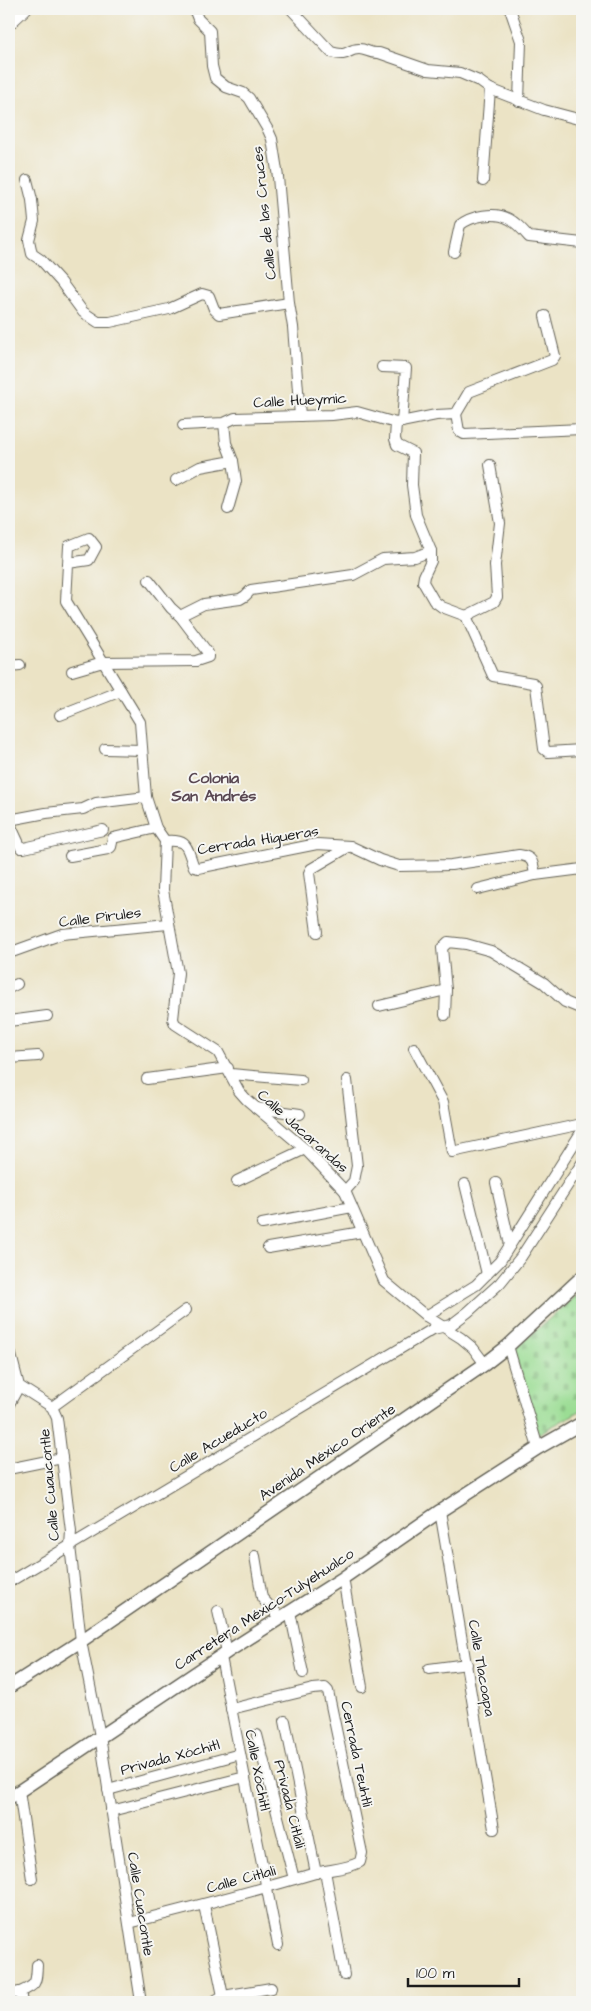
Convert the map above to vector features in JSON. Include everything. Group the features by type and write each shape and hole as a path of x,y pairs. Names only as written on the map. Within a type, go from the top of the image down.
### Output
{"main road":[{"name":"Avenida México Oriente","path":"9,1687 81,1641 485,1364 508,1346 582,1277"},
{"name":"Carretera México-Tulyehualco","path":"14,1794 224,1654 343,1578 440,1511 538,1448 582,1427"}],"street":[{"path":"9,25 26,9"},
{"name":"Calle de las Cruces","path":"194,9 198,19 210,31 212,66 215,78 226,87 244,92 272,139 278,177 300,416"},
{"path":"291,9 331,52 340,55 347,54 355,49 362,49 371,54 379,53 428,70 460,73 479,81 490,89 520,101 544,110 582,120"},
{"path":"510,9 521,41 520,101"},
{"path":"483,181 490,89"},
{"path":"27,180 32,200 34,221 29,240 32,254 41,260 61,282 83,312 98,322 110,322 170,308 202,294 209,296 214,309 219,314 289,304"},
{"path":"454,252 460,225 466,220 490,216 506,217 519,225 529,237 582,243"},
{"path":"545,316 555,356 552,360 469,392 456,414 459,432 464,434 582,429"},
{"path":"382,367 406,368 395,439 397,446 413,453 412,485 416,516 431,551 431,561 423,582 434,601 442,607 466,616 493,676 533,683 536,686 544,749 548,752 582,750"},
{"name":"Calle Hueymic","path":"183,425 224,423 235,418 357,412 399,422 456,414"},
{"path":"224,423 226,443 233,461 236,481 228,509"},
{"path":"176,480 200,467 233,461"},
{"path":"466,616 494,602 497,597 495,565 500,523 490,465"},
{"path":"180,616 204,604 240,599 251,590 353,575 383,559 414,557 431,551"},
{"path":"68,564 66,601 140,722 146,797 156,828 165,841"},
{"path":"72,671 103,662 205,660 208,658 208,653 149,580"},
{"path":"9,666 20,665"},
{"path":"60,715 122,690"},
{"path":"105,749 142,750"},
{"path":"103,830 21,848 9,821 46,813 83,809 96,803 146,797"},
{"path":"70,856 108,849 111,847 113,838 156,828"},
{"name":"Cerrada Higueras","path":"165,841 177,840 184,842 188,847 194,867 198,868 318,844 350,846 380,860 400,866 451,865 519,855 527,856 531,860 535,875"},
{"name":"Calle Jacarandas","path":"165,841 163,890 178,973 173,1019 175,1024 218,1052 239,1091 255,1108 305,1149 345,1190 384,1281 426,1316 473,1348 485,1364"},
{"path":"317,932 309,873 311,869 350,846"},
{"path":"478,889 535,875 582,869"},
{"name":"Calle Pirules","path":"9,953 62,934 168,924"},
{"path":"445,1015 446,990 442,948 448,942 491,951 544,984 565,1002 582,1009"},
{"path":"380,1006 446,990"},
{"path":"9,1021 47,1016"},
{"path":"414,1048 442,1102 452,1152 582,1124"},
{"path":"9,1058 38,1056"},
{"path":"147,1079 229,1071 301,1080"},
{"path":"345,1190 354,1181 357,1166 346,1080"},
{"path":"255,1108 300,1114"},
{"path":"426,1316 467,1292 487,1274 510,1245 582,1131"},
{"path":"237,1181 305,1149"},
{"name":"Calle Acueducto","path":"9,1582 433,1329 451,1325 490,1293 511,1270 582,1163"},
{"path":"496,1183 510,1245"},
{"path":"465,1184 487,1274"},
{"path":"262,1224 352,1207"},
{"path":"268,1248 362,1232"},
{"path":"52,1407 186,1310"},
{"path":"508,1346 538,1448"},
{"path":"9,1347 19,1386 9,1404"},
{"name":"Calle Cuaucontle","path":"19,1386 52,1407 60,1427 71,1531 70,1546 81,1641"},
{"path":"13,1468 62,1458"},
{"name":"Calle Tlacoapa","path":"440,1511 494,1829"},
{"path":"255,1556 262,1598 285,1615 303,1673"},
{"path":"343,1578 362,1688"},
{"name":"Calle Xóchitl","path":"218,1611 231,1709 245,1777 250,1813 278,1945"},
{"name":"Calle Cuacontle","path":"81,1641 100,1736 142,2002"},
{"path":"429,1669 467,1664"},
{"name":"Cerrada Teuhtli","path":"231,1709 313,1689 325,1688 328,1691 362,1854 360,1862"},
{"path":"285,1722 344,1975"},
{"name":"Privada Citlali","path":"257,1735 294,1879"},
{"name":"Privada Xóchitl","path":"108,1790 240,1754"},
{"path":"111,1811 245,1777"},
{"path":"14,1794 32,1879"},
{"name":"Calle Citlali","path":"129,1923 204,1905 320,1872 352,1866 360,1862"},
{"path":"204,1905 224,1999"},
{"path":"9,1994 21,1997 33,1986 36,1982 37,1965"},
{"path":"212,2002 239,1998 271,1988"}],"green space":[{"path":"582,1290 582,1410 538,1434 514,1350"}],"district":[{"name":"Colonia San Andrés","path":"214,786"}]}
